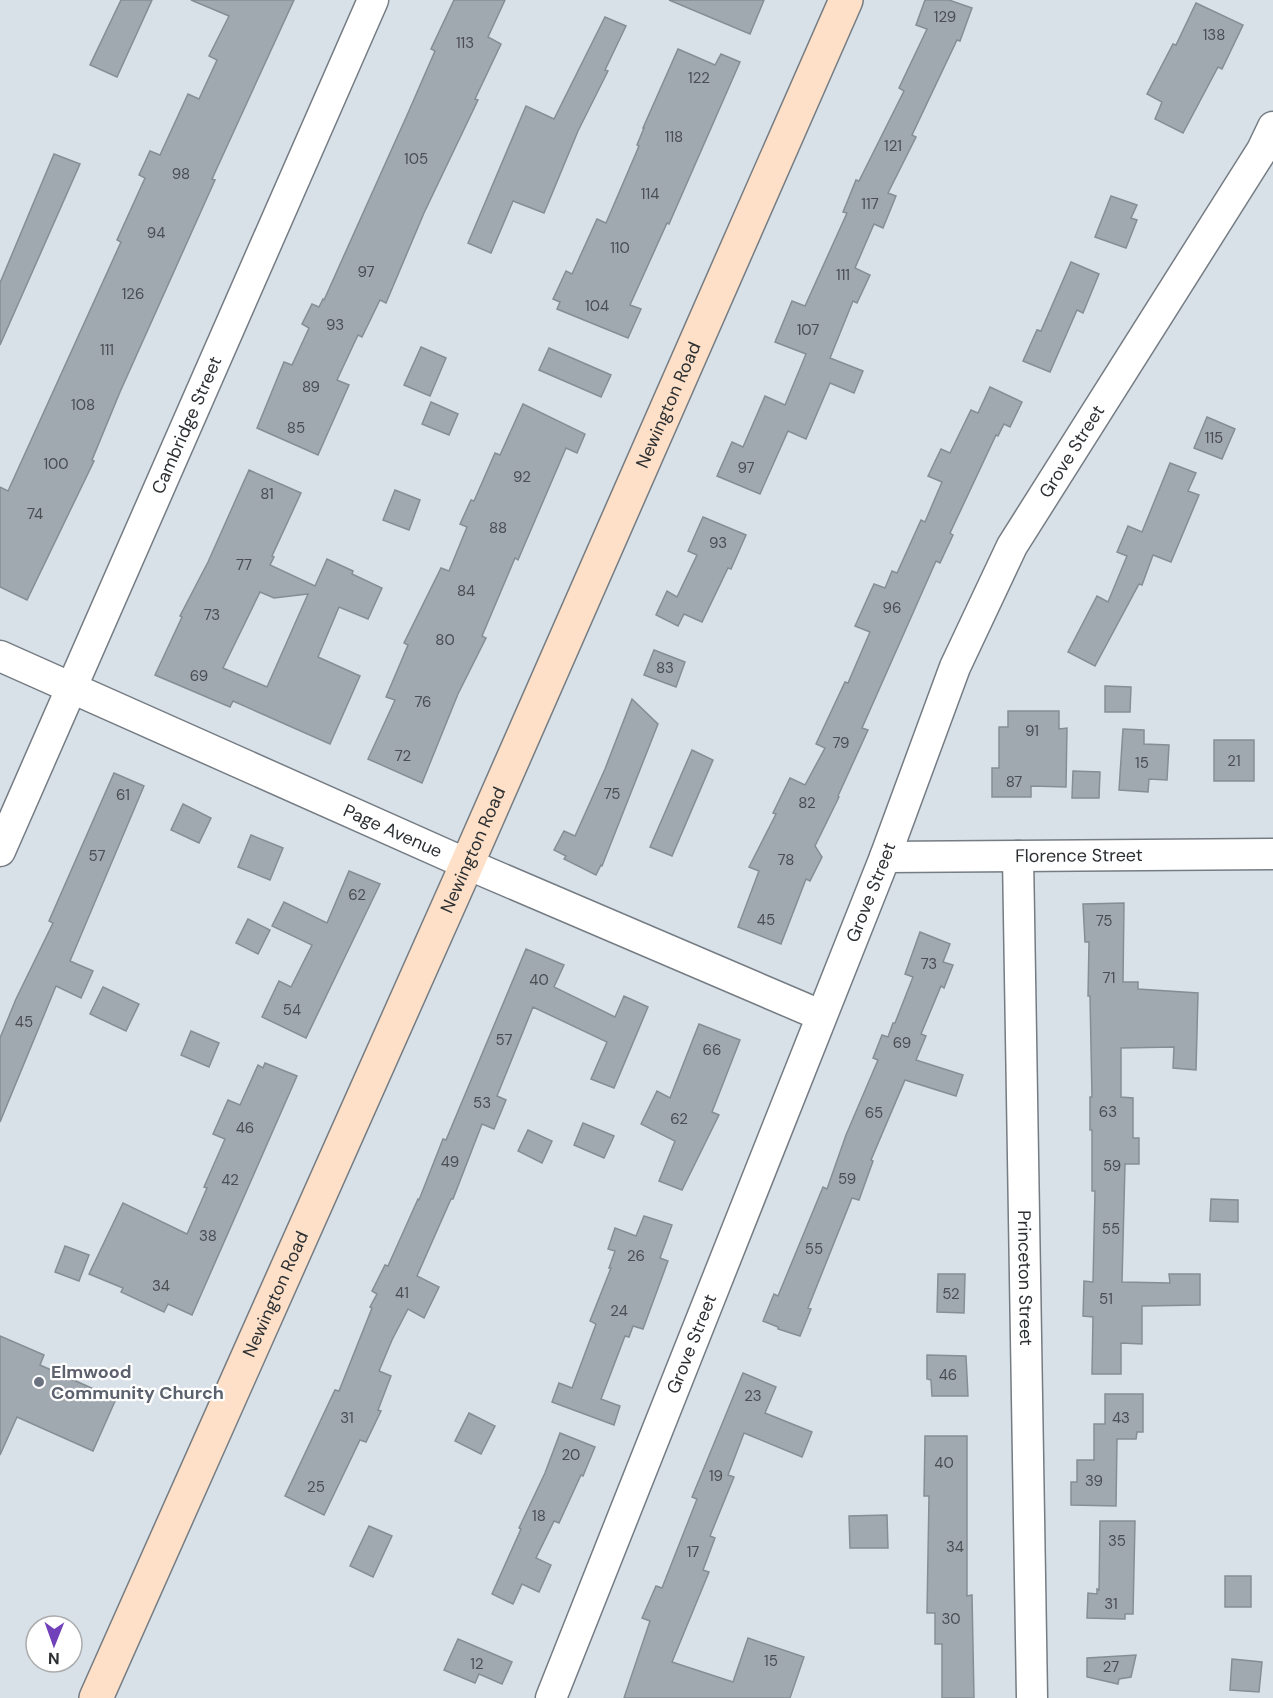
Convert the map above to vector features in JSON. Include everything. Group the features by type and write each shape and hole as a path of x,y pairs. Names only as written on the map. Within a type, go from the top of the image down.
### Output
{"main road":[{"name":"Newington Road","path":"96,1698 467,864 846,0"}],"street":[{"name":"Cambridge Street","path":"0,851 373,0"},
{"name":"Grove Street","path":"551,1698 820,1015 885,857 955,667 1012,546 1255,160 1273,127"},
{"name":"Page Avenue","path":"0,656 467,864 820,1015"},
{"name":"Florence Street","path":"885,857 1273,854"},
{"name":"Princeton Street","path":"1018,856 1032,1698"}],"building":[{"path":"121,0 152,0 117,77 90,65"},
{"path":"191,0 294,0 212,179 215,180 120,392 92,460 94,461 27,600 0,587 0,487 8,491 121,242 117,240 145,178 139,175 150,151 160,155 188,94 199,99 217,60 209,56 229,16"},
{"path":"454,0 505,0 488,37 501,44 386,303 380,300 362,337 358,335 337,380 349,385 318,455 257,428 284,362 292,365 309,328 302,324 312,304 319,307 324,300 435,51 431,49"},
{"path":"669,0 764,0 750,34"},
{"path":"925,0 949,0 972,8 960,41 957,40 912,135 916,137 888,193 896,196 883,228 874,224 855,268 870,275 857,303 853,301 830,358 863,371 854,393 830,383 806,439 788,431 760,494 717,476 732,442 743,447 765,396 785,405 806,354 775,342 792,301 805,306 847,213 843,212 856,180 859,181 904,91 899,88 927,29 916,25"},
{"path":"1196,3 1243,25 1222,69 1218,67 1183,133 1155,119 1162,102 1147,94 1173,44 1176,45"},
{"path":"605,17 626,26 544,213 513,201 491,253 468,243 526,106 554,119"},
{"path":"678,49 715,65 721,54 740,62 669,224 667,223 630,305 641,309 628,338 557,309 560,302 553,299 566,271 572,274 597,219 606,223 639,146 637,145 643,128"},
{"path":"54,154 80,164 0,345 0,283"},
{"path":"1111,196 1137,205 1131,218 1137,220 1126,248 1095,237"},
{"path":"1071,262 1099,274 1083,313 1077,310 1050,372 1023,361 1037,330 1041,331"},
{"path":"421,347 446,358 430,396 404,385"},
{"path":"549,348 611,375 601,397 539,370"},
{"path":"990,387 1022,402 1010,427 1004,424 998,436 996,435 950,533 953,535 940,563 936,561 862,728 868,730 815,846 822,857 810,881 806,879 781,944 738,927 759,871 749,867 776,814 773,813 790,778 805,785 825,748 816,744 845,682 848,683 870,632 855,626 874,584 885,588 892,571 897,573 921,520 925,522 942,482 928,476 941,449 950,453 971,410 978,413"},
{"path":"431,402 458,414 449,435 422,424"},
{"path":"523,404 585,434 577,453 566,448 518,560 515,558 482,636 486,638 458,694 422,783 368,759 395,700 386,697 408,645 404,643 441,568 449,571 467,527 460,524 471,500 474,501 495,453 500,455"},
{"path":"1207,417 1235,429 1222,459 1194,448"},
{"path":"1170,463 1196,473 1188,491 1199,495 1171,562 1153,555 1142,585 1139,584 1095,666 1068,652 1097,596 1108,602 1127,556 1117,552 1128,526 1142,532"},
{"path":"249,470 301,493 270,565 315,586 327,559 382,588 368,619 339,607 318,657 360,676 330,744 233,701 230,707 155,675 182,617 180,616 208,562","holes":["260,592 274,598 308,594 267,687 223,668"]},
{"path":"395,490 420,500 409,530 383,520"},
{"path":"703,517 746,535 731,569 728,568 702,622 684,614 678,626 656,615 667,591 677,597 697,555 688,551"},
{"path":"654,650 685,662 676,687 644,675"},
{"path":"1105,686 1131,687 1130,712 1105,712"},
{"path":"632,699 658,724 602,866 596,875 564,859 566,856 554,850 564,831 575,836 605,769"},
{"path":"1008,711 1059,711 1059,729 1067,728 1066,787 1031,786 1031,797 992,797 992,768 999,768 999,727 1008,727"},
{"path":"1123,729 1144,730 1144,744 1169,745 1167,780 1149,779 1148,792 1119,790"},
{"path":"1214,740 1254,740 1254,781 1214,781"},
{"path":"692,750 713,760 672,856 650,847"},
{"path":"1073,771 1100,772 1099,798 1072,798"},
{"path":"114,773 144,786 70,961 93,971 81,998 56,986 0,1122 0,1038 53,923 49,921"},
{"path":"183,804 211,818 199,843 171,830"},
{"path":"251,835 283,848 270,880 238,867"},
{"path":"349,871 380,884 306,1038 262,1017 279,981 291,987 312,945 272,926 284,902 327,923"},
{"path":"1124,903 1123,982 1138,982 1138,989 1198,993 1196,1070 1173,1068 1174,1047 1121,1048 1121,1097 1133,1098 1133,1138 1139,1138 1139,1164 1125,1164 1122,1282 1170,1283 1169,1274 1200,1274 1200,1305 1142,1306 1142,1344 1121,1343 1121,1374 1092,1374 1093,1317 1083,1316 1084,1281 1093,1282 1095,1191 1092,1191 1092,1130 1090,1130 1090,1097 1092,1097 1090,996 1088,996 1089,942 1085,942 1083,904"},
{"path":"248,919 270,930 258,954 236,943"},
{"path":"920,932 950,944 943,962 953,965 944,988 941,986 921,1034 926,1036 916,1060 963,1075 956,1096 905,1080 871,1160 873,1161 859,1200 852,1198 808,1308 811,1309 800,1336 778,1329 763,1321 774,1294 778,1296 823,1187 827,1189 846,1135 878,1060 873,1058 882,1035 888,1037 895,1023 913,977 905,974"},
{"path":"526,949 564,965 554,987 615,1017 624,996 648,1007 614,1088 591,1079 607,1042 533,1007 497,1096 506,1100 494,1129 482,1124 453,1199 451,1199 417,1276 439,1287 424,1318 408,1309 392,1340 379,1371 391,1376 378,1410 381,1411 366,1442 360,1440 324,1515 285,1496 335,1390 339,1391 377,1294 372,1291 385,1265 388,1266 419,1200 443,1139 446,1140"},
{"path":"103,987 139,1004 126,1031 90,1014"},
{"path":"699,1024 740,1040 712,1112 719,1115 682,1190 659,1181 675,1141 641,1124 657,1091 670,1098"},
{"path":"191,1031 219,1043 209,1067 181,1055"},
{"path":"265,1063 297,1076 192,1315 168,1304 164,1312 121,1292 123,1288 89,1274 123,1203 187,1234 225,1139 213,1134 228,1100 240,1105 258,1065 263,1068"},
{"path":"583,1123 614,1136 604,1158 574,1145"},
{"path":"528,1130 552,1141 542,1163 518,1151"},
{"path":"1211,1199 1238,1200 1238,1222 1210,1221"},
{"path":"644,1216 672,1225 660,1258 668,1261 643,1329 633,1326 629,1337 625,1336 601,1399 620,1406 614,1425 552,1402 559,1383 572,1388 596,1324 590,1321 611,1268 609,1268 615,1251 608,1249 615,1228 636,1236"},
{"path":"65,1246 89,1255 79,1281 55,1272"},
{"path":"938,1274 965,1274 964,1313 937,1312"},
{"name":"Elmwood Community Church","path":"0,1336 44,1355 40,1365 116,1399 93,1451 17,1417 0,1455"},
{"path":"927,1355 966,1356 968,1396 932,1396 931,1380 927,1379"},
{"path":"743,1373 776,1387 765,1413 812,1432 802,1457 744,1433 728,1475 734,1477 710,1536 715,1538 703,1570 709,1572 672,1662 733,1682 748,1638 804,1657 790,1698 624,1698 650,1621 642,1618 656,1586 662,1588 697,1499 692,1497"},
{"path":"1105,1394 1143,1394 1143,1432 1137,1432 1136,1439 1117,1439 1116,1506 1071,1505 1071,1482 1077,1482 1077,1460 1094,1460 1094,1424 1105,1424"},
{"path":"469,1413 495,1426 481,1454 455,1441"},
{"path":"560,1433 595,1447 559,1523 554,1521 536,1558 551,1565 539,1592 522,1584 513,1604 492,1594"},
{"path":"925,1436 967,1436 967,1596 972,1595 974,1698 942,1698 942,1644 935,1644 935,1613 927,1613 929,1496 924,1496"},
{"path":"887,1515 888,1548 850,1548 849,1516"},
{"path":"1100,1521 1135,1521 1133,1614 1125,1614 1125,1619 1087,1618 1088,1593 1097,1594 1097,1589 1099,1590"},
{"path":"369,1526 392,1536 373,1577 350,1566"},
{"path":"1225,1576 1251,1576 1251,1607 1225,1607"},
{"path":"458,1639 512,1662 502,1684 479,1674 475,1683 444,1670"},
{"path":"1136,1655 1131,1677 1119,1679 1118,1684 1087,1677 1087,1658"},
{"path":"1232,1659 1262,1662 1259,1692 1230,1690"}],"place":[{"name":"Elmwood Community Church","path":"39,1382"}]}
